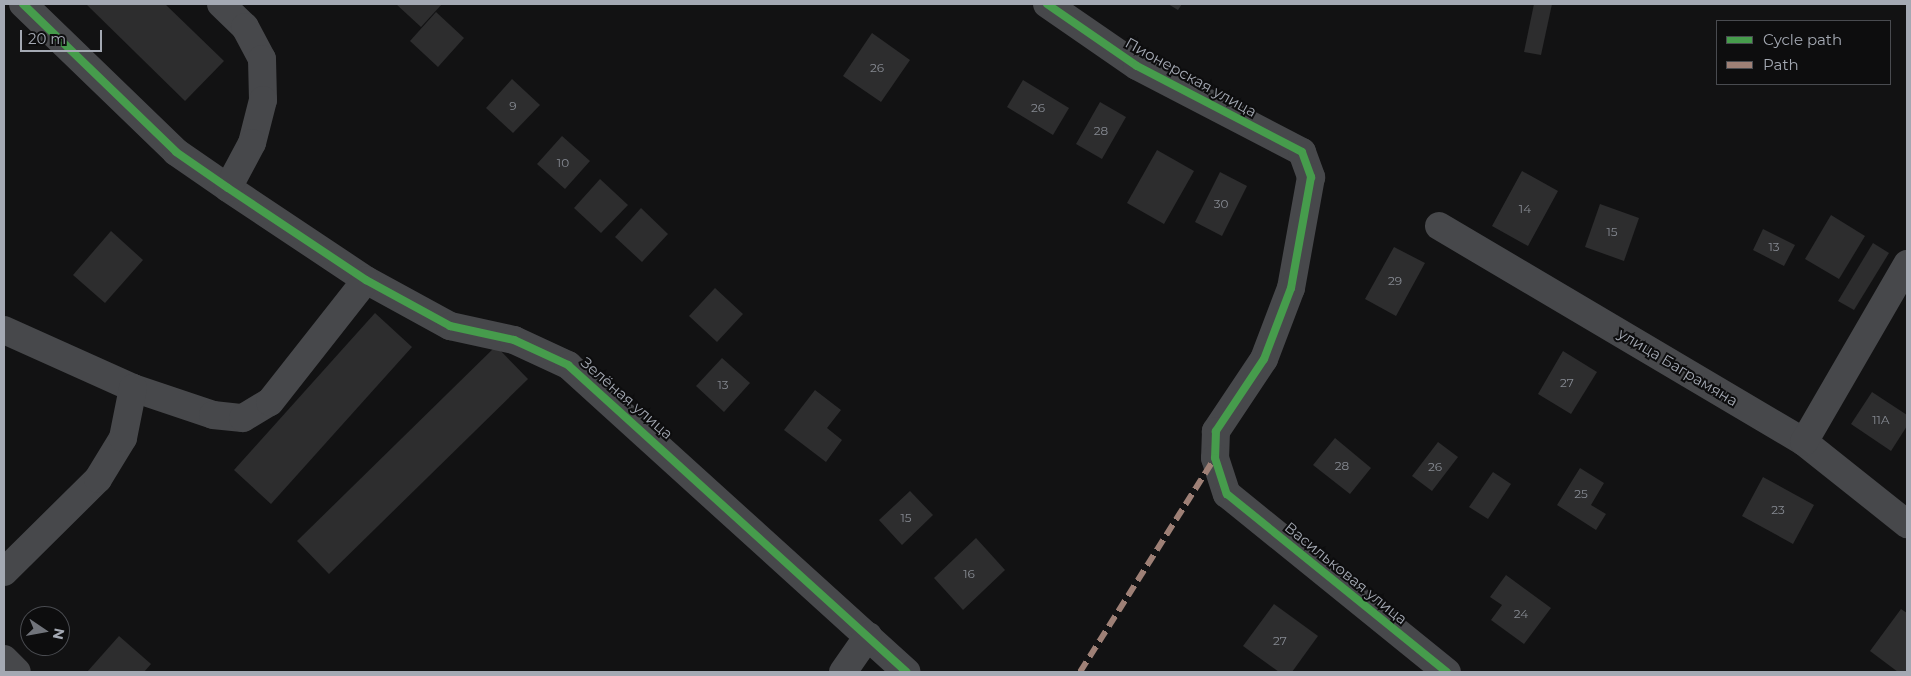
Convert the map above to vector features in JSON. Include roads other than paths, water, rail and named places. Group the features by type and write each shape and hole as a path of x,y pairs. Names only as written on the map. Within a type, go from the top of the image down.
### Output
{"street":[{"name":"Зелёная улица","path":"23,4 169,145 228,188 366,280 450,326 514,340 568,365 908,672"},
{"path":"221,4 245,27 262,59 263,100 252,143 228,188"},
{"name":"Пионерская улица","path":"1047,4 1137,66 1302,152 1311,178 1290,288 1264,359 1216,431 1215,458 1227,494"},
{"name":"улица Баграмяна","path":"1439,226 1804,442 1907,524"},
{"path":"1804,442 1907,264"},
{"path":"4,330 134,388 213,415 243,418 270,402 366,280"},
{"path":"4,572 98,479 123,438 134,388"},
{"name":"Васильковая улица","path":"1227,494 1447,672"},
{"path":"843,672 868,636"},
{"path":"4,659 17,672"}]}
